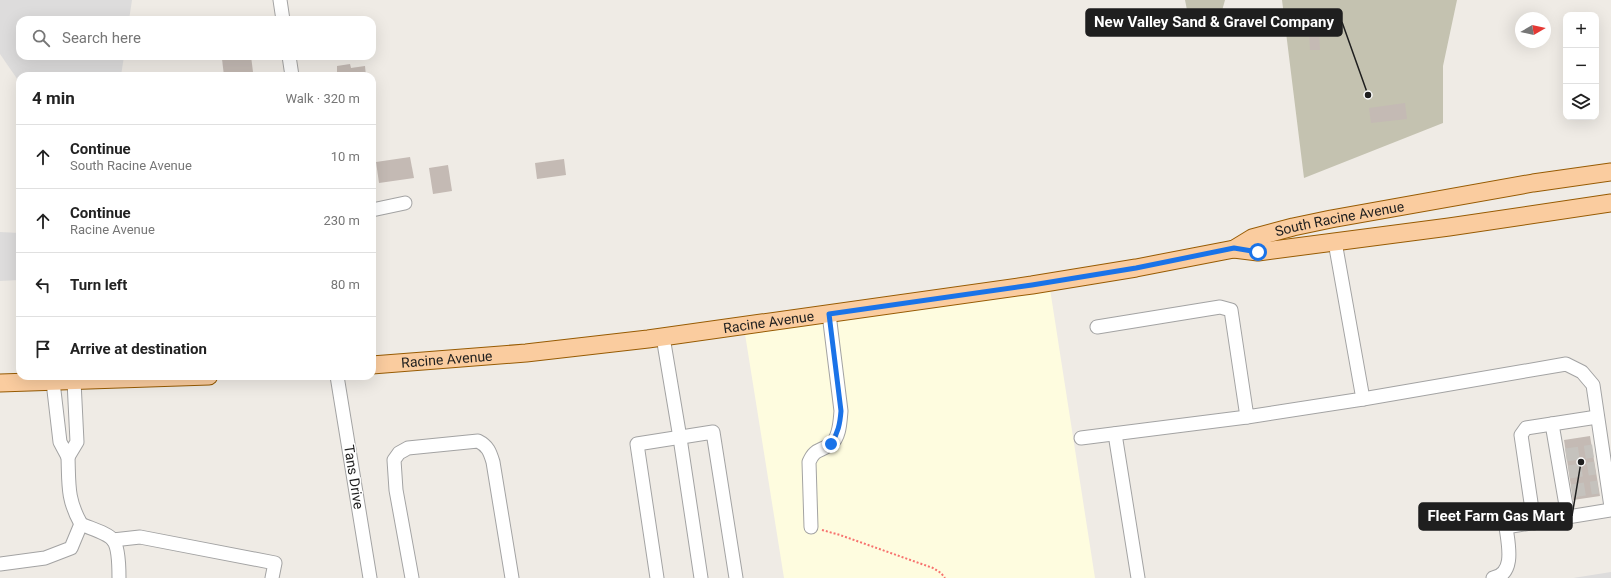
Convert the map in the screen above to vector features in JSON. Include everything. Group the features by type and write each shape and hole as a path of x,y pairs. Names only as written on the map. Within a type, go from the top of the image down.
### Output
{"main road":[{"name":"South Racine Avenue","path":"1234,248 1252,238 1331,219 1533,183 1611,172"},
{"name":"South Racine Avenue","path":"1234,248 1258,252 1449,227 1611,203"},
{"name":"Racine Avenue","path":"376,365 526,353 664,337 1032,285 1136,268 1234,248"},
{"path":"0,383 101,380"}],"street":[{"path":"280,0 282,16"},
{"path":"289,60 291,72"},
{"path":"376,209 405,203"},
{"path":"1335,242 1363,398"},
{"path":"1097,326 1220,307 1231,310 1247,417"},
{"path":"811,527 810,462 812,455 817,450 831,444 840,426 841,411 829,314"},
{"path":"664,337 701,578"},
{"path":"1081,438 1247,417 1566,364 1582,372 1593,385 1597,417 1600,468 1603,486 1611,509 1506,527 1510,558 1506,570 1493,578"},
{"name":"Tans Drive","path":"338,380 370,578"},
{"path":"68,457 77,442 74,381"},
{"path":"53,382 60,442 68,457 70,497 73,509 81,524 100,532 113,540 140,538 275,563 272,578"},
{"path":"1534,523 1521,435 1526,428 1597,417"},
{"path":"1552,424 1562,456 1565,473 1568,491 1568,517"},
{"path":"656,578 637,444 713,432 736,578"},
{"path":"1114,434 1138,578"},
{"path":"412,578 396,490 394,460 399,453 408,448 478,441 485,444 490,452 493,462 512,578"},
{"path":"0,564 45,558 70,548 81,524"},
{"path":"113,540 116,549 119,578"}],"path":[{"path":"811,527 840,534 934,568 945,578"}],"shaded area":[{"path":"0,0 132,0 130,16 16,16 16,60 123,60 122,72 16,72 16,77 0,54"},
{"path":"1185,0 1225,0 1220,18 1188,15"},
{"path":"1282,0 1457,0 1443,66 1443,123 1304,178"},
{"path":"0,232 16,233 16,280 0,281"},
{"path":"1050,289 1095,578 784,578 745,334"},
{"path":"1611,572 1611,578 1573,578"}],"building":[{"path":"1318,11 1320,50 1310,50 1308,12"},
{"path":"222,60 252,60 253,72 224,72"},
{"path":"350,64 351,68 365,66 366,72 337,72 337,66"},
{"path":"1405,103 1407,119 1371,123 1369,108"},
{"path":"410,157 414,178 379,183 376,162"},
{"path":"564,159 566,175 537,179 535,163"},
{"path":"448,165 452,191 433,194 429,168"},
{"path":"1590,436 1600,496 1573,500 1564,440"}],"tunnel":[{"path":"1566,455 1593,451"},
{"path":"1569,472 1595,468"},
{"path":"1572,491 1598,487"}],"place":[{"name":"New Valley Sand & Gravel Company","path":"1368,95"},
{"name":"Fleet Farm Gas Mart","path":"1581,462"}],"route":[{"path":"831,444 840,426 841,411 829,314 1032,285 1136,268 1234,248 1258,252"}]}
